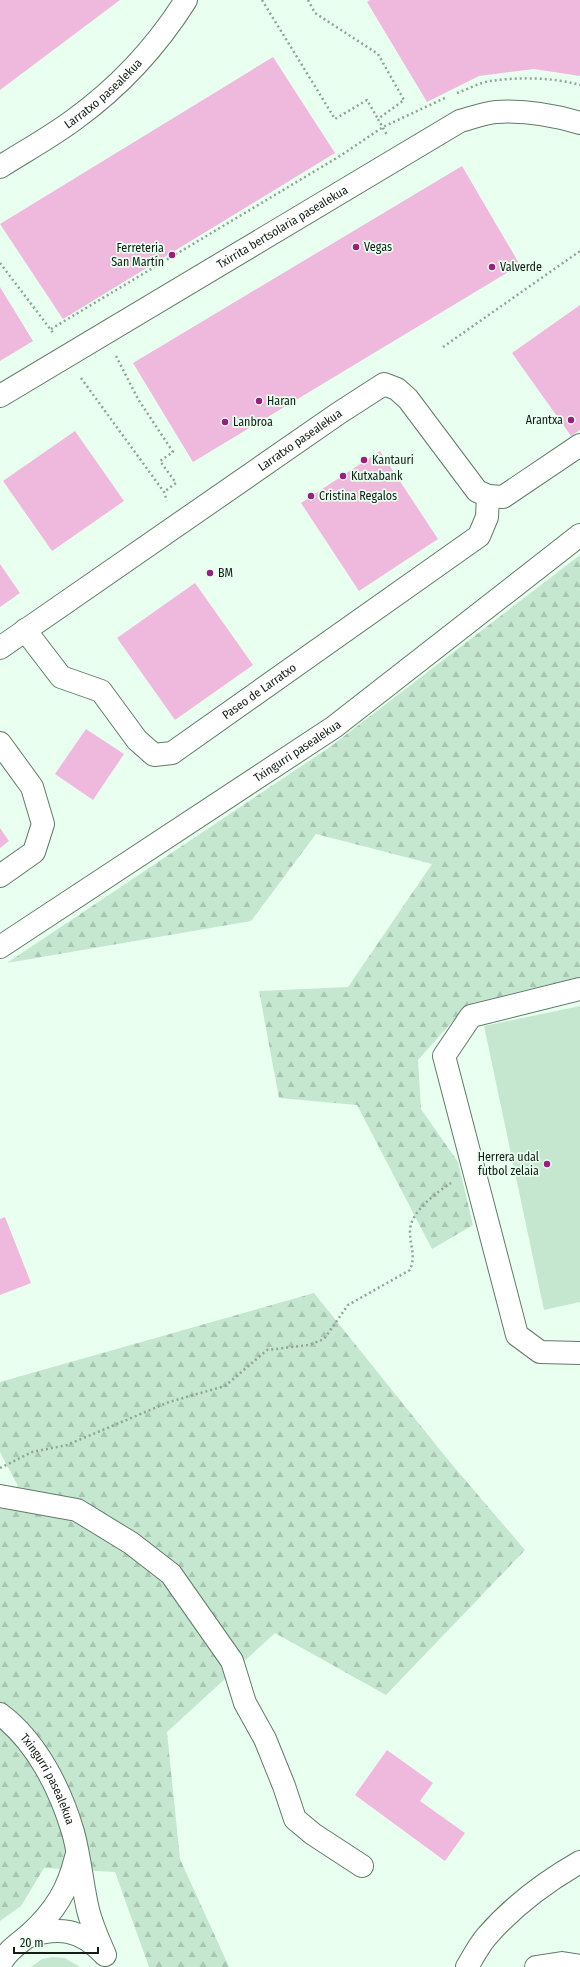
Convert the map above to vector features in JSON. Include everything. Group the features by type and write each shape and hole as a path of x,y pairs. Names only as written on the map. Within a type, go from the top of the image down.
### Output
{"main road":[{"name":"Larratxo pasealekua","path":"0,166 75,119 117,84 150,49 186,0"},
{"name":"Txirrita bertsolaria pasealekua","path":"0,396 399,156 460,121 495,112 523,111 548,115 580,123"},
{"name":"Larratxo pasealekua","path":"0,648 339,413 384,384 397,389 408,399 477,491 488,496"},
{"path":"488,496 503,497 580,445"},
{"name":"Paseo de Larratxo","path":"25,630 61,677 101,691 136,740 154,755 172,753 479,536 487,517 488,496"},
{"name":"Txingurri pasealekua","path":"0,947 334,727 580,536"},
{"path":"0,743 32,787 43,824 34,852 0,876"},
{"path":"580,989 471,1016 444,1056 517,1335 540,1352 580,1353"},
{"path":"0,1496 77,1510 131,1542 171,1574 232,1661 245,1703 268,1746 295,1819 313,1834 362,1866"},
{"name":"Txingurri pasealekua","path":"0,1714 23,1735 45,1766 73,1832 88,1911 108,1961"},
{"name":"Txingurri pasealekua","path":"1,1961 17,1943 40,1924 55,1906 71,1879 77,1854"},
{"path":"467,1967 486,1937 516,1906 547,1881 580,1862"},
{"name":"Txingurri pasealekua","path":"26,1937 43,1931 60,1930 78,1934 88,1940 108,1961"},
{"path":"536,1967 562,1963 580,1966"}],"path":[{"path":"262,0 335,119 367,100 399,156"},
{"path":"308,0 315,13 378,54 404,100 378,119"},
{"path":"443,348 580,251"},
{"path":"0,263 51,329 67,356 101,406 164,492 173,529"},
{"path":"115,355 138,399 173,452 160,461 176,483 164,492"},
{"path":"0,1468 32,1452 67,1446 168,1402 225,1386 267,1350 308,1345 324,1339 348,1305 410,1270 414,1261 410,1230 415,1216 427,1201 456,1179 469,1152"}],"green space":[{"path":"580,555 580,977 468,1004 418,1060 421,1109 458,1162 473,1225 432,1249 357,1105 279,1098 259,991 348,987 432,864 316,834 251,921 7,963 330,747"},
{"name":"Herrera udal futbol zelaia","path":"580,1006 580,1302 544,1310 484,1026"},
{"path":"314,1293 449,1461 525,1550 386,1695 275,1633 167,1732 180,1859 229,1967 149,1967 115,1872 44,1868 21,1906 0,1921 0,1495 18,1486 0,1452 0,1382"},
{"path":"53,1957 65,1958 80,1967 31,1967 42,1959"}],"building":[{"path":"0,0 120,0 0,90"},
{"path":"370,0 580,0 580,76 534,69 479,76 427,102 367,2"},
{"path":"273,57 335,153 63,319 0,224"},
{"path":"462,166 520,265 193,462 133,363"},
{"path":"0,287 33,341 0,361"},
{"path":"580,305 580,430 571,436 512,353"},
{"path":"75,431 124,501 52,551 3,481"},
{"path":"380,451 438,539 359,591 301,503"},
{"path":"0,564 20,593 0,607"},
{"path":"195,583 253,665 175,720 117,638"},
{"path":"86,729 124,754 93,800 55,774"},
{"path":"0,828 9,841 0,848"},
{"path":"5,1217 31,1283 0,1295 0,1219"},
{"path":"387,1750 433,1783 420,1801 465,1833 445,1861 355,1795"}],"place":[{"name":"Vegas","path":"356,247"},
{"name":"Ferreteria San Martín","path":"172,255"},
{"name":"Valverde","path":"492,267"},
{"name":"Haran","path":"259,401"},
{"name":"Arantxa","path":"571,420"},
{"name":"Lanbroa","path":"225,422"},
{"name":"Kantauri","path":"364,460"},
{"name":"Kutxabank","path":"343,476"},
{"name":"Cristina Regalos","path":"311,496"},
{"name":"BM","path":"210,573"},
{"name":"Herrera udal futbol zelaia","path":"547,1164"}]}
